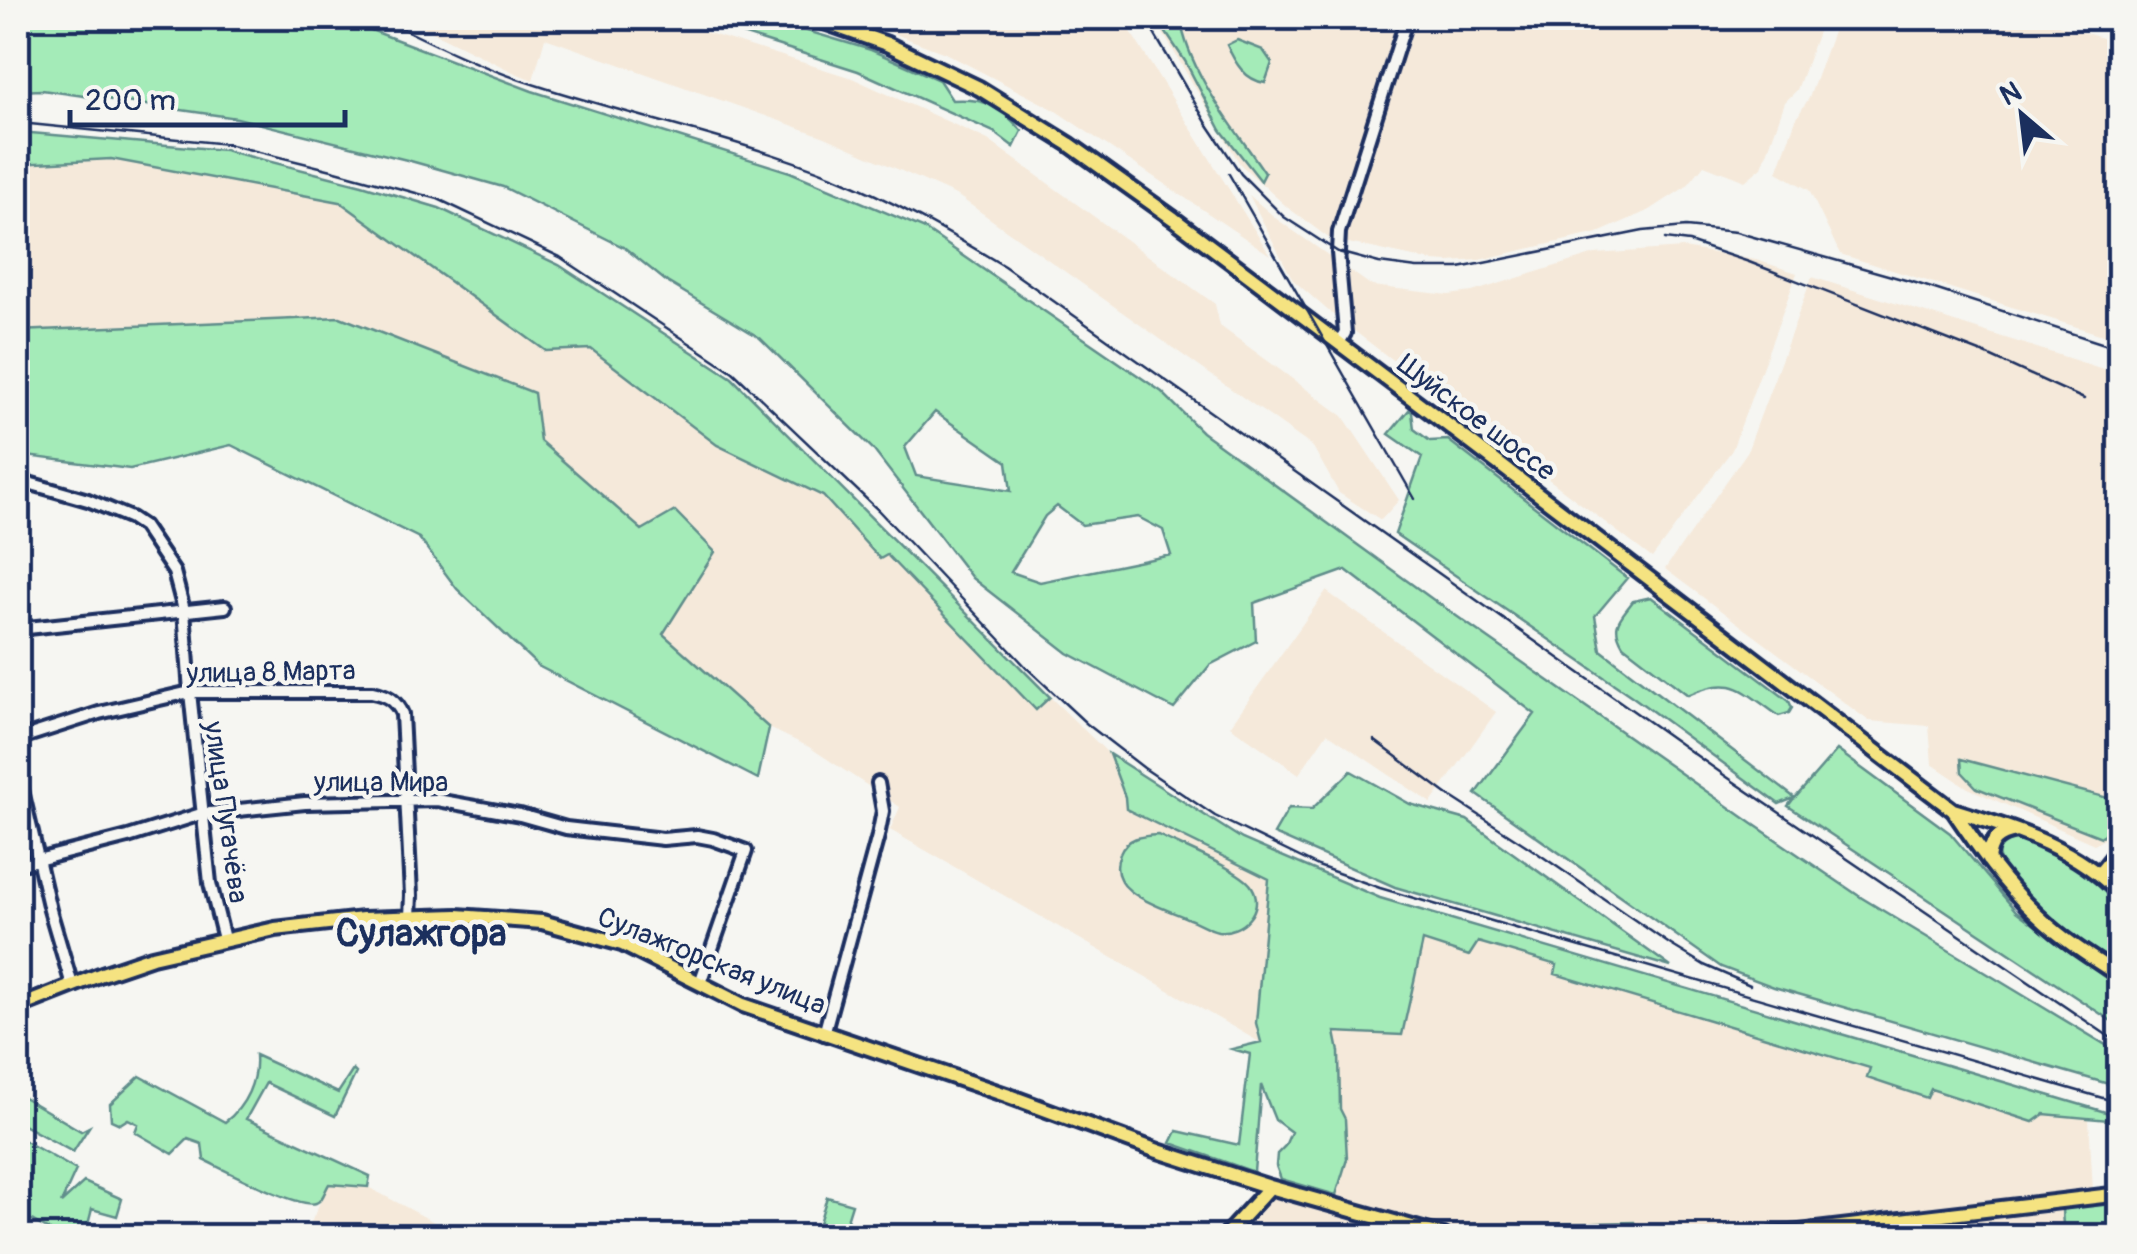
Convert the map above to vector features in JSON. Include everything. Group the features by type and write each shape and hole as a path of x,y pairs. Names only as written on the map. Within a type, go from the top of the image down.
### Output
{"main road":[{"name":"Шуйское шоссе","path":"813,18 887,44 1024,114 1174,219 1953,810 2018,831 2064,852 2100,873 2120,894"},
{"path":"1953,810 1988,860 2036,915 2075,948 2120,976"},
{"path":"1988,860 1995,840 2004,833 2018,831"},
{"path":"2100,873 2120,848"},
{"name":"Сулажгорская улица","path":"18,1007 152,957 275,929 410,917 542,922 622,944 743,1005 824,1034 1143,1145 1444,1236"},
{"path":"1225,1236 1270,1186"},
{"path":"1764,1236 2120,1194"}],"street":[{"path":"1339,343 1345,333 1340,232 1408,18"},
{"name":"улица Пугачёва","path":"18,480 88,500 131,518 143,526 174,572 184,610 210,883 224,939"},
{"path":"18,629 224,607"},
{"name":"улица 8 Марта","path":"18,739 99,713 190,692 372,692 398,703 402,714 406,802"},
{"path":"18,773 72,985"},
{"path":"824,1034 878,836 883,811 878,783"},
{"name":"улица Мира","path":"18,865 201,814 305,803 436,800 520,814 566,828 662,839 697,836 746,851 700,983"},
{"path":"406,802 410,917"}],"shaded area":[{"path":"404,18 689,18 686,26 852,78 988,140 1215,304 1220,326 1343,416 1399,500 1381,520 1339,493 1313,447 958,196 825,137 545,38 533,80"},
{"path":"853,18 1127,18 1132,34 1270,255 1053,109 945,53"},
{"path":"1154,18 1823,18 1797,90 1785,102 1762,167 1745,181 1704,165 1687,186 1650,210 1598,233 1479,260 1449,262 1330,239 1287,207 1240,164"},
{"path":"1838,18 2035,18 2119,43 2119,340 1840,254 1809,190 1777,172"},
{"path":"111,159 340,202 546,351 591,349 717,445 823,496 880,559 887,555 1035,710 1050,697 1109,754 1126,809 1269,879 1256,1023 1261,1043 890,830 900,807 809,747 769,728 663,634 715,552 642,530 540,440 534,393 340,317 18,331 18,164"},
{"path":"1249,195 1372,286 1449,295 1472,292 1595,254 1683,248 1756,260 1797,273 1732,450 1652,558 1332,314 1293,280"},
{"path":"1812,277 2119,374 2119,832 2094,844 1968,788 1932,764 1929,726 1869,721 1665,569 1747,452"},
{"path":"1326,591 1496,712 1431,803 1327,733 1299,774 1230,726"},
{"path":"1423,941 1468,956 1477,942 1557,965 1556,975 1870,1069 1868,1078 1926,1098 1930,1088 2032,1122 2044,1114 2089,1119 2093,1191 1720,1236 1639,1236 1634,1222 1527,1225 1514,1236 1462,1236 1336,1195 1347,1159 1335,1031 1402,1035"},
{"path":"328,1184 368,1187 447,1229 450,1236 305,1236"},
{"path":"1274,1194 1423,1236 1236,1236"},
{"path":"2062,1209 2063,1226 2071,1236 1833,1236"}],"green space":[{"path":"18,18 346,18 532,91 790,172 923,228 1162,392 1202,432 1753,824 1862,898 2119,1053 2119,1087 1774,987 1721,967 1476,794 1535,714 1346,570 1254,603 1256,641 1210,665 1174,709 1068,653 972,578 872,448 760,338 667,282 625,248 503,187 407,160 237,118 42,90 18,91","holes":["935,412 1007,462 1011,491 916,476 905,447","1057,506 1082,525 1138,517 1163,530 1171,555 1040,582 1011,572 1045,516"]},
{"path":"718,18 764,18 871,50 939,80 952,100 992,105 1022,131 1014,147 994,132 858,71 714,25"},
{"path":"1156,18 1180,18 1203,80 1265,173 1261,181 1221,130 1185,61"},
{"path":"1237,40 1263,50 1272,63 1265,83 1246,74 1237,64 1227,45"},
{"path":"18,134 224,150 439,208 559,265 732,378 1050,697 1036,710 887,555 880,559 823,496 717,445 591,349 546,351 340,202 111,159 18,164"},
{"path":"340,317 534,393 540,441 642,530 675,511 715,552 663,634 769,728 758,779 538,666 457,589 419,538 231,445 130,469 18,455 18,331"},
{"path":"1409,410 1414,429 1430,441 1448,440 1627,578 1595,616 1601,650 1795,798 1837,750 1950,833 2016,911 2119,988 2119,1026 1788,806 1794,798 1779,804 1633,697 1395,534 1422,457 1389,434"},
{"path":"1651,597 1789,701 1789,713 1779,716 1746,692 1727,686 1688,695 1623,645 1617,632 1621,617 1633,601"},
{"path":"1109,754 1242,839 1380,898 2119,1116 2119,1121 2044,1114 2033,1122 1931,1089 1927,1098 1867,1078 1870,1068 1555,974 1557,965 1478,942 1469,956 1423,941 1402,1035 1335,1032 1347,1159 1336,1195 1281,1179 1277,1154 1291,1132 1275,1120 1261,1085 1254,1172 1171,1143 1177,1131 1239,1145 1250,1054 1232,1049 1261,1042 1256,1023 1269,879 1126,809"},
{"path":"1961,759 2119,801 2119,817 2101,837 1977,788 1962,772"},
{"path":"1351,771 1410,804 1467,820 1671,967 1395,887 1274,834 1289,808 1312,809"},
{"path":"1158,835 1246,880 1256,896 1249,919 1235,929 1218,931 1138,897 1128,889 1117,867 1123,848 1135,838"},
{"path":"2012,837 2023,839 2088,875 2119,907 2119,965 2070,935 2019,886 1998,853 2000,844"},
{"path":"255,1055 338,1093 353,1070 356,1073 335,1116 266,1083 246,1119 370,1176 368,1187 329,1184 316,1203 294,1200 204,1160 202,1144 188,1139 173,1154 135,1132 138,1124 128,1119 120,1124 111,1120 110,1104 140,1076 225,1122 249,1092"},
{"path":"18,1094 81,1131 89,1127 73,1152 18,1122"},
{"path":"18,1137 76,1170 61,1203 84,1182 122,1199 117,1216 92,1209 85,1236 59,1236 18,1212"},
{"path":"827,1197 852,1204 842,1236 815,1236"},
{"path":"2119,1202 2118,1236 2071,1236 2063,1226 2062,1209"},
{"path":"1634,1222 1639,1236 1514,1236 1527,1225"}],"railway":[{"path":"381,18 521,80 763,151 835,177 900,207 1004,266 1724,775 2120,1044"},
{"path":"1145,18 1241,174 1284,217 1338,252 1379,263 1459,268 1643,231 1686,227 1736,232 1916,283 2120,349"},
{"path":"18,125 227,144 438,199 560,257 733,372 878,510 1028,669 1087,724 1215,816 1318,866 1380,888 2120,1103"},
{"path":"1229,174 1415,499"},
{"path":"1665,239 1689,242 1749,262 1985,354 2084,399"},
{"path":"1374,740 1448,795 1671,945 1750,985"}],"district":[{"name":"Сулажгора","path":"421,933"}]}
